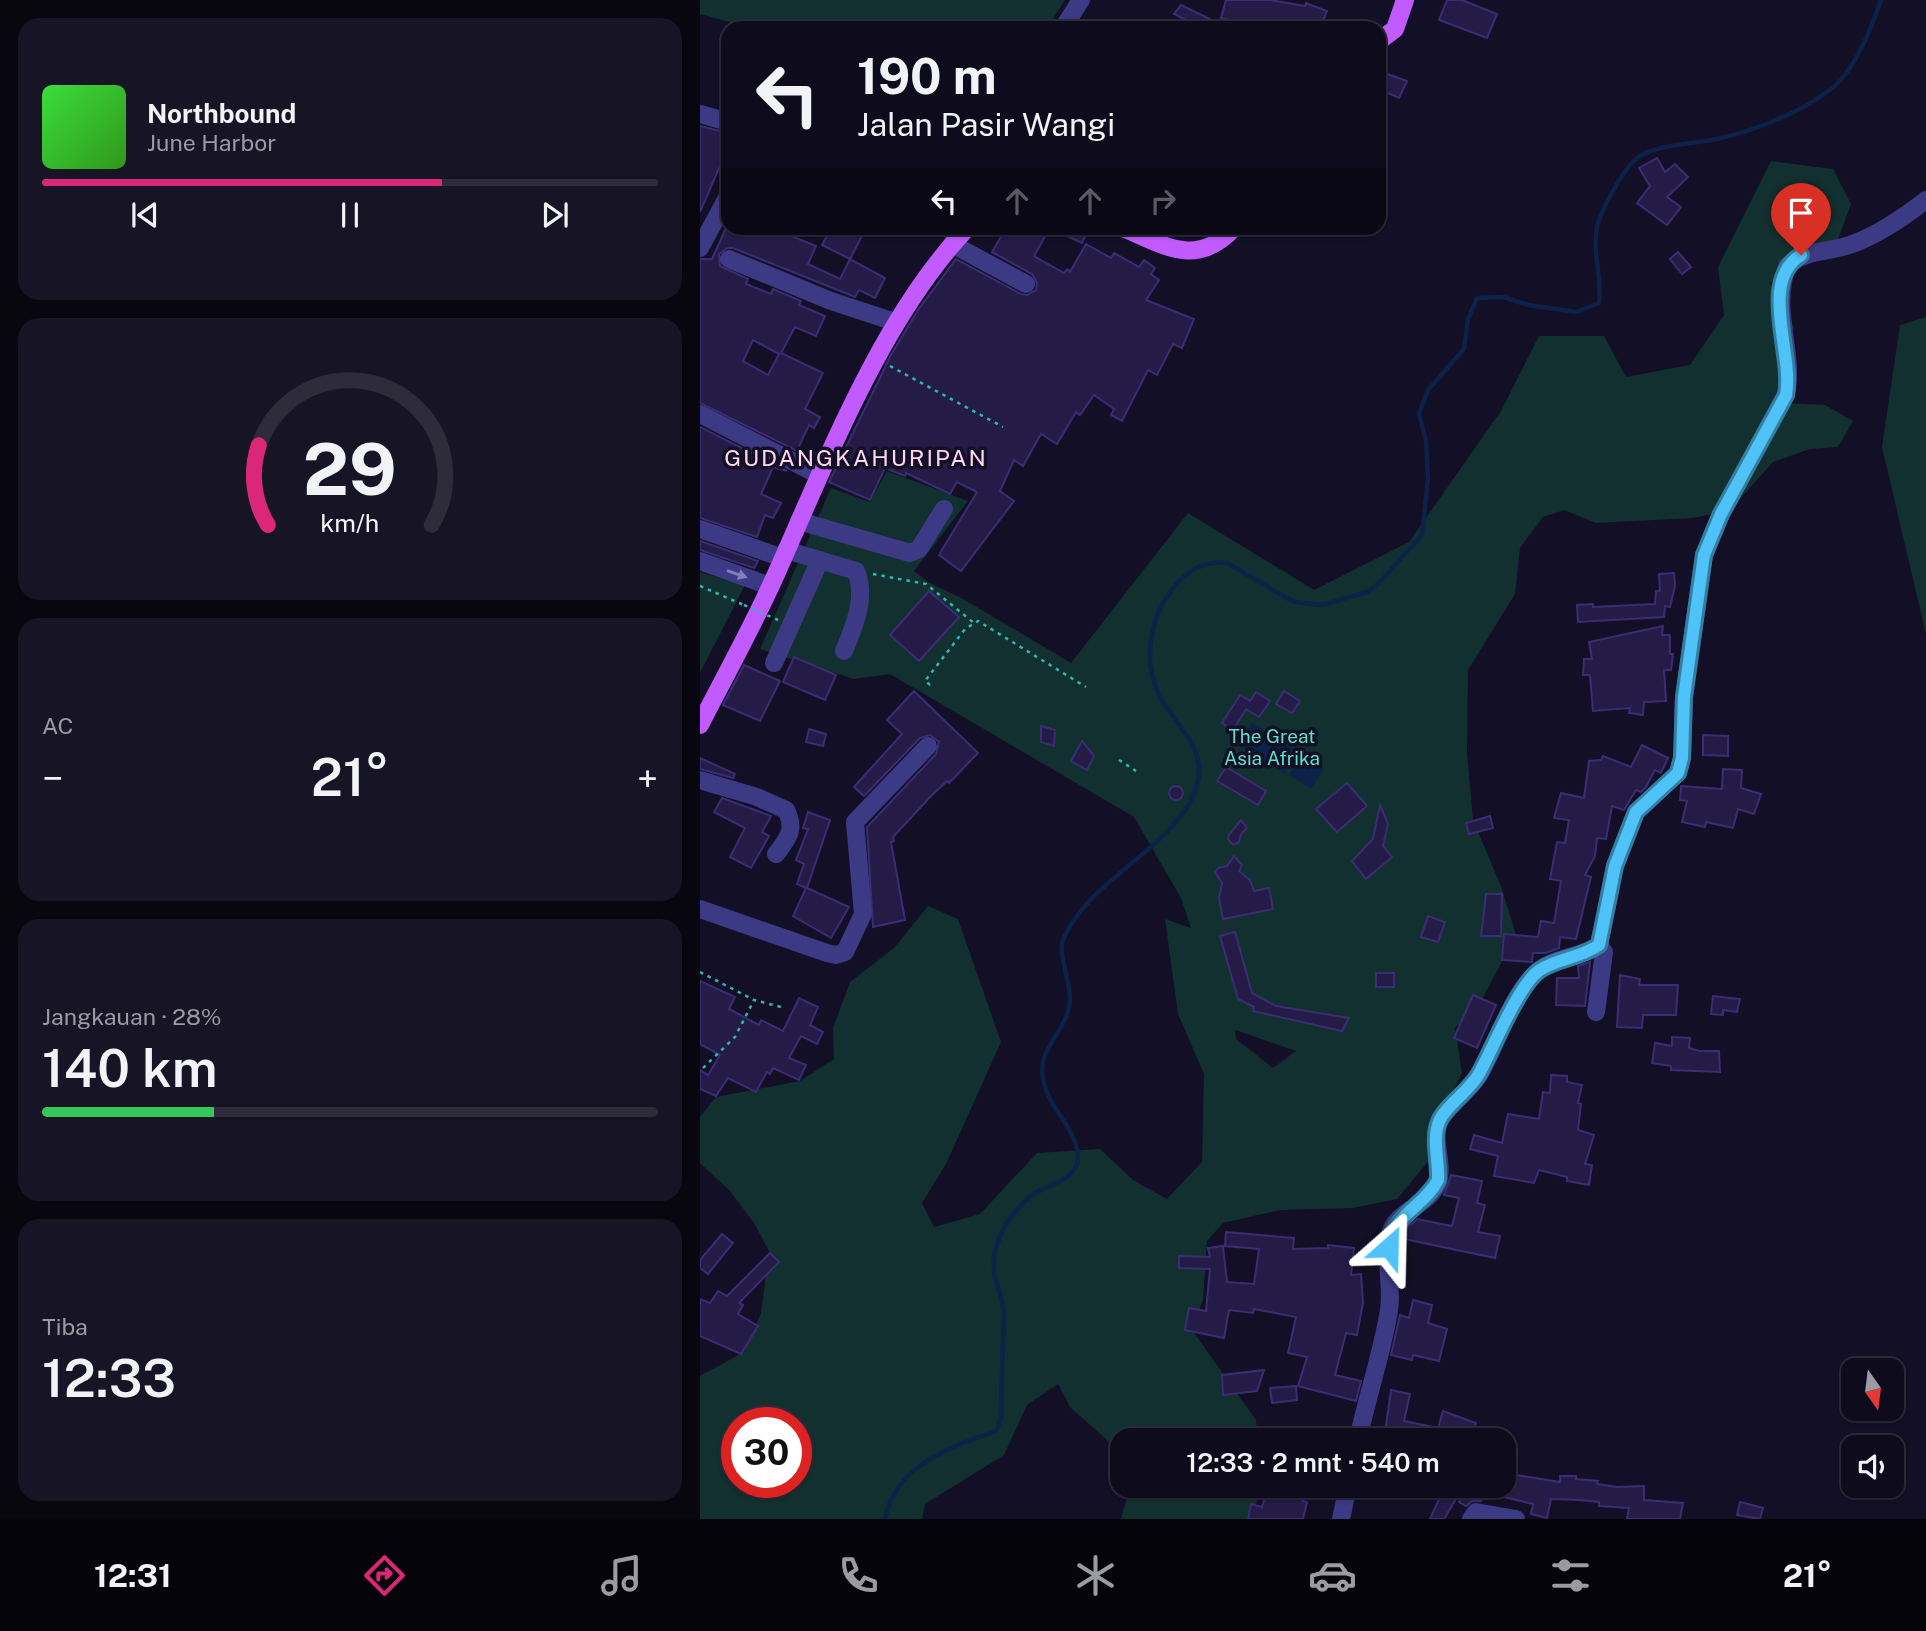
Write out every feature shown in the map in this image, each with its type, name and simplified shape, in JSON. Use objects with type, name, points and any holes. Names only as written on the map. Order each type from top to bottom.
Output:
[{"type":"main road","points":[[1386,36],[1395,29],[1405,0]]},
{"type":"main road","points":[[700,725],[770,586],[819,475],[895,322],[960,235]]},
{"type":"main road","points":[[1140,235],[1178,251],[1198,251],[1221,242],[1228,235]]},
{"type":"street","points":[[1068,21],[1081,0]]},
{"type":"street","points":[[700,114],[721,120]]},
{"type":"street","points":[[1361,1428],[1389,1312],[1392,1286],[1390,1232],[1396,1222],[1432,1192],[1438,1180],[1435,1136],[1440,1118],[1478,1076],[1514,1006],[1536,973],[1558,962],[1588,953],[1599,945],[1615,866],[1636,812],[1678,773],[1682,758],[1684,697],[1704,555],[1721,514],[1786,395],[1789,378],[1780,308],[1787,266],[1804,254],[1853,244],[1898,221],[1926,200]]},
{"type":"street","points":[[702,241],[721,208]]},
{"type":"street","points":[[952,244],[1026,284]]},
{"type":"street","points":[[729,259],[831,301],[895,322]]},
{"type":"street","points":[[700,414],[819,475]]},
{"type":"street","points":[[799,521],[910,553],[919,549],[944,509]]},
{"type":"street","points":[[700,529],[856,571],[859,583],[857,621],[844,651]]},
{"type":"street","points":[[774,663],[820,561]]},
{"type":"street","points":[[701,563],[770,586]]},
{"type":"street","points":[[700,909],[827,953],[845,952],[863,914],[855,822],[928,746]]},
{"type":"street","points":[[700,780],[757,797],[786,810],[792,823],[792,833],[776,855]]},
{"type":"street","points":[[1596,1012],[1604,952],[1599,945]]},
{"type":"street","points":[[1340,1519],[1345,1498]]},
{"type":"street","points":[[1471,1519],[1476,1512],[1516,1519]]},
{"type":"path","points":[[878,360],[1003,427]]},
{"type":"path","points":[[856,571],[926,584],[974,623]]},
{"type":"path","points":[[700,586],[778,620]]},
{"type":"path","points":[[930,685],[925,681],[965,629],[974,623],[985,622],[1086,687]]},
{"type":"path","points":[[1119,760],[1136,771]]},
{"type":"path","points":[[700,972],[754,1000],[785,1008]]},
{"type":"path","points":[[703,1068],[735,1037],[754,1000]]},
{"type":"green space","points":[[700,0],[1065,0],[1052,21],[726,21],[700,14]]},
{"type":"green space","name":"The Great Asia Afrika","points":[[1771,161],[1833,169],[1851,204],[1837,242],[1795,258],[1770,283],[1794,327],[1779,375],[1784,403],[1825,405],[1853,421],[1838,447],[1810,449],[1773,462],[1730,510],[1693,518],[1596,523],[1564,510],[1543,517],[1520,548],[1515,594],[1468,670],[1467,752],[1473,820],[1501,886],[1516,935],[1481,1001],[1455,1028],[1462,1073],[1448,1102],[1436,1152],[1397,1199],[1353,1208],[1280,1210],[1223,1223],[1207,1241],[1203,1300],[1192,1330],[1256,1420],[1257,1428],[1110,1428],[1110,1446],[1107,1440],[1070,1407],[1058,1384],[1027,1405],[1004,1455],[925,1504],[922,1519],[700,1519],[700,1376],[744,1352],[761,1313],[769,1251],[754,1223],[730,1191],[700,1163],[700,1117],[716,1097],[800,1081],[834,1059],[833,1028],[850,982],[894,948],[928,906],[958,919],[1001,1042],[946,1164],[922,1203],[934,1227],[980,1214],[1037,1153],[1100,1149],[1133,1180],[1167,1199],[1202,1162],[1204,1074],[1178,1014],[1165,919],[1191,928],[1181,898],[1134,817],[890,674],[854,679],[760,649],[831,488],[870,502],[887,471],[968,501],[914,571],[928,582],[965,600],[1071,663],[1188,513],[1314,590],[1409,542],[1501,411],[1539,336],[1604,336],[1626,377],[1690,365],[1724,315],[1718,267]],"holes":[[[1235,1030],[1296,1051],[1273,1068],[1236,1039]]]},
{"type":"green space","points":[[1926,317],[1926,634],[1882,447],[1900,325]]},
{"type":"green space","points":[[700,572],[745,585],[700,673]]},
{"type":"green space","points":[[1127,1498],[1257,1498],[1254,1519],[1121,1519]]},
{"type":"water","points":[[1252,723],[1299,752],[1285,774],[1238,745]]},
{"type":"water","points":[[1303,754],[1324,768],[1311,789],[1289,775]]},
{"type":"building","points":[[1226,0],[1270,0],[1305,6],[1306,3],[1327,11],[1323,21],[1232,21],[1221,18]]},
{"type":"building","points":[[1447,0],[1462,0],[1497,14],[1487,38],[1439,20]]},
{"type":"building","points":[[1181,5],[1214,21],[1188,21],[1174,14]]},
{"type":"building","points":[[1386,74],[1407,81],[1399,98],[1386,92]]},
{"type":"building","points":[[700,126],[721,131],[721,169],[719,168],[700,212]]},
{"type":"building","points":[[1657,158],[1665,172],[1675,164],[1688,177],[1667,197],[1681,207],[1667,225],[1637,203],[1650,186],[1639,168]]},
{"type":"building","points":[[723,235],[788,235],[816,246],[808,264],[840,279],[850,259],[885,278],[875,298],[859,290],[855,297],[733,248],[727,248],[719,254],[720,266],[748,279],[746,284],[771,294],[773,289],[801,301],[799,305],[825,316],[816,336],[795,327],[781,353],[823,373],[805,409],[820,417],[814,428],[809,425],[797,451],[700,403],[700,259],[712,259]],"holes":[[[753,340],[779,354],[768,375],[743,361]]]},
{"type":"building","points":[[827,235],[862,235],[850,259],[822,245]]},
{"type":"building","points":[[1002,235],[1046,235],[1034,256],[1064,273],[1067,269],[1070,272],[1086,244],[1111,258],[1114,253],[1139,267],[1144,260],[1155,268],[1151,274],[1159,280],[1146,300],[1194,319],[1182,348],[1173,344],[1157,375],[1148,370],[1122,421],[1111,415],[1114,409],[1094,395],[1080,415],[1076,412],[1057,444],[1041,434],[1023,466],[1014,460],[1000,491],[1014,501],[961,571],[939,555],[977,492],[957,482],[950,494],[906,473],[905,476],[885,468],[870,500],[829,482],[891,355],[918,310],[956,259],[1021,294],[1027,295],[1036,290],[1037,283],[1032,274],[992,252]]},
{"type":"building","points":[[1065,235],[1086,235],[1082,243]]},
{"type":"building","points":[[1678,252],[1691,267],[1682,274],[1670,259]]},
{"type":"building","points":[[700,427],[787,471],[773,467],[761,494],[781,503],[773,518],[765,515],[757,537],[700,518]]},
{"type":"building","points":[[700,541],[758,561],[754,568],[700,550]]},
{"type":"building","points":[[1674,573],[1675,586],[1670,607],[1665,606],[1664,617],[1578,622],[1577,605],[1593,604],[1593,607],[1655,604],[1656,591],[1660,591],[1659,574]]},
{"type":"building","points":[[929,591],[959,617],[919,661],[890,635]]},
{"type":"building","points":[[1663,626],[1662,635],[1670,635],[1670,654],[1673,654],[1671,670],[1664,670],[1666,701],[1644,702],[1643,715],[1629,713],[1630,708],[1593,711],[1590,675],[1583,675],[1584,659],[1592,659],[1589,642]]},
{"type":"building","points":[[794,657],[836,675],[825,700],[783,682]]},
{"type":"building","points":[[744,665],[780,681],[760,721],[723,705]]},
{"type":"building","points":[[914,691],[978,753],[949,783],[947,781],[931,796],[893,837],[894,841],[891,842],[905,920],[873,927],[867,827],[936,754],[939,742],[930,735],[920,738],[864,796],[854,787],[902,734],[887,720]]},
{"type":"building","points":[[1284,691],[1300,701],[1292,713],[1276,704]]},
{"type":"building","points":[[1256,692],[1270,701],[1259,717],[1246,709],[1233,730],[1222,723],[1240,695],[1250,701]]},
{"type":"building","points":[[1041,726],[1055,730],[1054,746],[1041,742]]},
{"type":"building","points":[[809,729],[826,734],[823,746],[806,742]]},
{"type":"building","points":[[1703,735],[1728,736],[1728,756],[1703,755]]},
{"type":"building","points":[[1082,741],[1094,756],[1087,770],[1071,761]]},
{"type":"building","points":[[1642,745],[1668,758],[1661,773],[1655,770],[1646,787],[1641,792],[1636,790],[1624,810],[1612,806],[1606,839],[1597,838],[1595,856],[1585,875],[1591,877],[1576,939],[1560,937],[1559,948],[1546,953],[1533,953],[1532,962],[1502,960],[1504,934],[1538,937],[1541,921],[1554,923],[1561,881],[1550,879],[1557,842],[1565,843],[1569,820],[1554,818],[1561,793],[1584,798],[1589,761],[1601,760],[1603,756],[1631,767]]},
{"type":"building","points":[[700,758],[735,774],[733,778],[700,769]]},
{"type":"building","points":[[1226,767],[1266,791],[1258,805],[1217,781]]},
{"type":"building","points":[[1723,769],[1742,770],[1741,788],[1761,794],[1754,814],[1738,809],[1733,828],[1706,822],[1705,827],[1682,822],[1687,801],[1680,800],[1681,786],[1722,789]]},
{"type":"building","points":[[1347,783],[1367,806],[1337,832],[1316,809]]},
{"type":"building","points":[[1173,786],[1179,786],[1183,793],[1179,800],[1173,800],[1169,796],[1169,790]]},
{"type":"building","points":[[722,798],[771,816],[762,832],[769,836],[751,868],[730,857],[745,828],[714,812]]},
{"type":"building","points":[[1380,805],[1388,824],[1383,846],[1392,857],[1366,879],[1352,861],[1373,839]]},
{"type":"building","points":[[808,812],[830,820],[807,888],[849,907],[831,938],[793,916],[806,888],[797,884],[804,864],[796,860],[808,829],[803,828]]},
{"type":"building","points":[[1490,816],[1493,828],[1469,834],[1466,823]]},
{"type":"building","points":[[1241,820],[1247,828],[1241,834],[1239,842],[1233,845],[1228,839],[1229,835]]},
{"type":"building","points":[[1234,856],[1242,865],[1239,871],[1250,880],[1254,891],[1269,888],[1273,909],[1223,919],[1219,898],[1222,883],[1215,872],[1218,868],[1227,866]]},
{"type":"building","points":[[1486,894],[1502,894],[1501,936],[1481,936]]},
{"type":"building","points":[[1428,916],[1445,922],[1438,942],[1421,937]]},
{"type":"building","points":[[1235,932],[1252,993],[1276,1006],[1349,1018],[1342,1031],[1253,1011],[1254,1007],[1238,999],[1220,936]]},
{"type":"building","points":[[1590,962],[1585,1006],[1556,1005],[1557,978],[1579,978],[1578,966]]},
{"type":"building","points":[[1376,973],[1394,973],[1394,987],[1376,987]]},
{"type":"building","points":[[1620,975],[1640,979],[1639,985],[1678,985],[1676,1015],[1643,1015],[1642,1028],[1617,1027]]},
{"type":"building","points":[[700,981],[735,997],[729,1009],[759,1025],[761,1020],[783,1031],[799,998],[818,1007],[810,1025],[823,1032],[817,1044],[801,1036],[789,1058],[806,1065],[799,1080],[773,1068],[770,1074],[767,1072],[756,1092],[728,1078],[716,1096],[700,1089],[700,1070],[708,1075],[720,1055],[700,1044]]},
{"type":"building","points":[[1473,995],[1496,1005],[1477,1048],[1454,1038]]},
{"type":"building","points":[[1713,996],[1740,999],[1737,1012],[1723,1010],[1723,1015],[1711,1014]]},
{"type":"building","points":[[1672,1037],[1690,1038],[1689,1048],[1699,1051],[1719,1051],[1720,1072],[1671,1070],[1671,1066],[1652,1063],[1655,1043],[1672,1046]]},
{"type":"building","points":[[1551,1075],[1567,1076],[1567,1082],[1582,1085],[1578,1103],[1581,1104],[1578,1130],[1594,1135],[1585,1164],[1592,1165],[1589,1185],[1567,1181],[1567,1177],[1539,1170],[1534,1183],[1494,1176],[1498,1156],[1470,1149],[1474,1135],[1502,1143],[1508,1114],[1539,1119],[1543,1092],[1550,1093]]},
{"type":"building","points":[[1451,1175],[1482,1181],[1477,1203],[1485,1205],[1478,1232],[1500,1236],[1495,1258],[1404,1239],[1407,1228],[1417,1219],[1452,1226],[1459,1198],[1444,1195]]},
{"type":"building","points":[[1226,1232],[1294,1238],[1293,1249],[1328,1248],[1328,1245],[1354,1248],[1351,1275],[1361,1274],[1363,1303],[1357,1335],[1346,1333],[1335,1375],[1361,1381],[1356,1401],[1298,1386],[1307,1357],[1288,1353],[1296,1317],[1254,1309],[1253,1313],[1229,1310],[1224,1338],[1185,1330],[1189,1308],[1206,1311],[1210,1269],[1179,1268],[1179,1256],[1210,1257],[1208,1248],[1223,1246],[1227,1282],[1254,1284],[1259,1249],[1225,1246]]},
{"type":"building","points":[[722,1234],[733,1243],[708,1274],[700,1268],[700,1260]]},
{"type":"building","points":[[770,1253],[779,1262],[739,1303],[743,1305],[738,1314],[758,1326],[741,1354],[700,1336],[700,1299],[710,1303],[718,1291],[727,1296]]},
{"type":"building","points":[[1413,1300],[1432,1305],[1428,1323],[1447,1329],[1439,1361],[1413,1355],[1412,1360],[1391,1355],[1400,1315],[1409,1318]]},
{"type":"building","points":[[1264,1370],[1257,1391],[1223,1395],[1222,1375]]},
{"type":"building","points":[[1296,1386],[1297,1400],[1272,1403],[1270,1388]]},
{"type":"building","points":[[1391,1390],[1410,1394],[1404,1421],[1438,1428],[1386,1428]]},
{"type":"building","points":[[1443,1411],[1476,1423],[1474,1428],[1438,1428]]},
{"type":"building","points":[[1516,1475],[1560,1482],[1560,1476],[1576,1476],[1576,1479],[1598,1481],[1597,1484],[1617,1487],[1644,1486],[1644,1500],[1683,1503],[1680,1519],[1627,1519],[1629,1508],[1599,1506],[1599,1502],[1551,1499],[1547,1518],[1531,1514],[1533,1504],[1508,1498],[1516,1498]]},
{"type":"building","points":[[1265,1498],[1303,1498],[1302,1501],[1307,1502],[1303,1519],[1248,1519],[1251,1504],[1262,1507]]},
{"type":"building","points":[[1456,1498],[1444,1519],[1430,1519],[1439,1499]]},
{"type":"building","points":[[1461,1498],[1483,1498],[1466,1506],[1459,1502]]},
{"type":"building","points":[[1740,1502],[1763,1508],[1760,1519],[1737,1515]]},
{"type":"waterway","points":[[885,1519],[891,1500],[900,1485],[913,1472],[944,1452],[996,1431],[1001,1419],[1004,1318],[994,1272],[995,1251],[1005,1226],[1023,1203],[1032,1195],[1068,1176],[1077,1164],[1078,1156],[1073,1138],[1046,1090],[1043,1077],[1045,1055],[1069,1008],[1069,991],[1062,954],[1063,940],[1075,918],[1093,898],[1174,824],[1189,804],[1198,782],[1197,756],[1186,734],[1164,704],[1153,679],[1151,638],[1165,600],[1178,582],[1190,572],[1211,563],[1227,563],[1294,602],[1322,605],[1367,592],[1378,584],[1422,535],[1428,479],[1426,441],[1419,414],[1428,390],[1464,349],[1468,319],[1477,298],[1503,297],[1528,305],[1576,312],[1599,303],[1597,226],[1612,193],[1633,162],[1654,150],[1746,131],[1785,116],[1821,96],[1836,84],[1853,64],[1881,0]]},
{"type":"district","name":"GUDANGKAHURIPAN","points":[[856,458]]},
{"type":"route","points":[[1389,1247],[1390,1232],[1396,1222],[1420,1204],[1432,1192],[1438,1180],[1439,1157],[1435,1136],[1440,1118],[1455,1105],[1478,1076],[1509,1015],[1538,970],[1588,953],[1599,945],[1604,909],[1615,866],[1636,812],[1678,773],[1682,758],[1684,697],[1704,555],[1721,514],[1786,395],[1789,378],[1780,308],[1781,290],[1787,266],[1801,255]]}]
